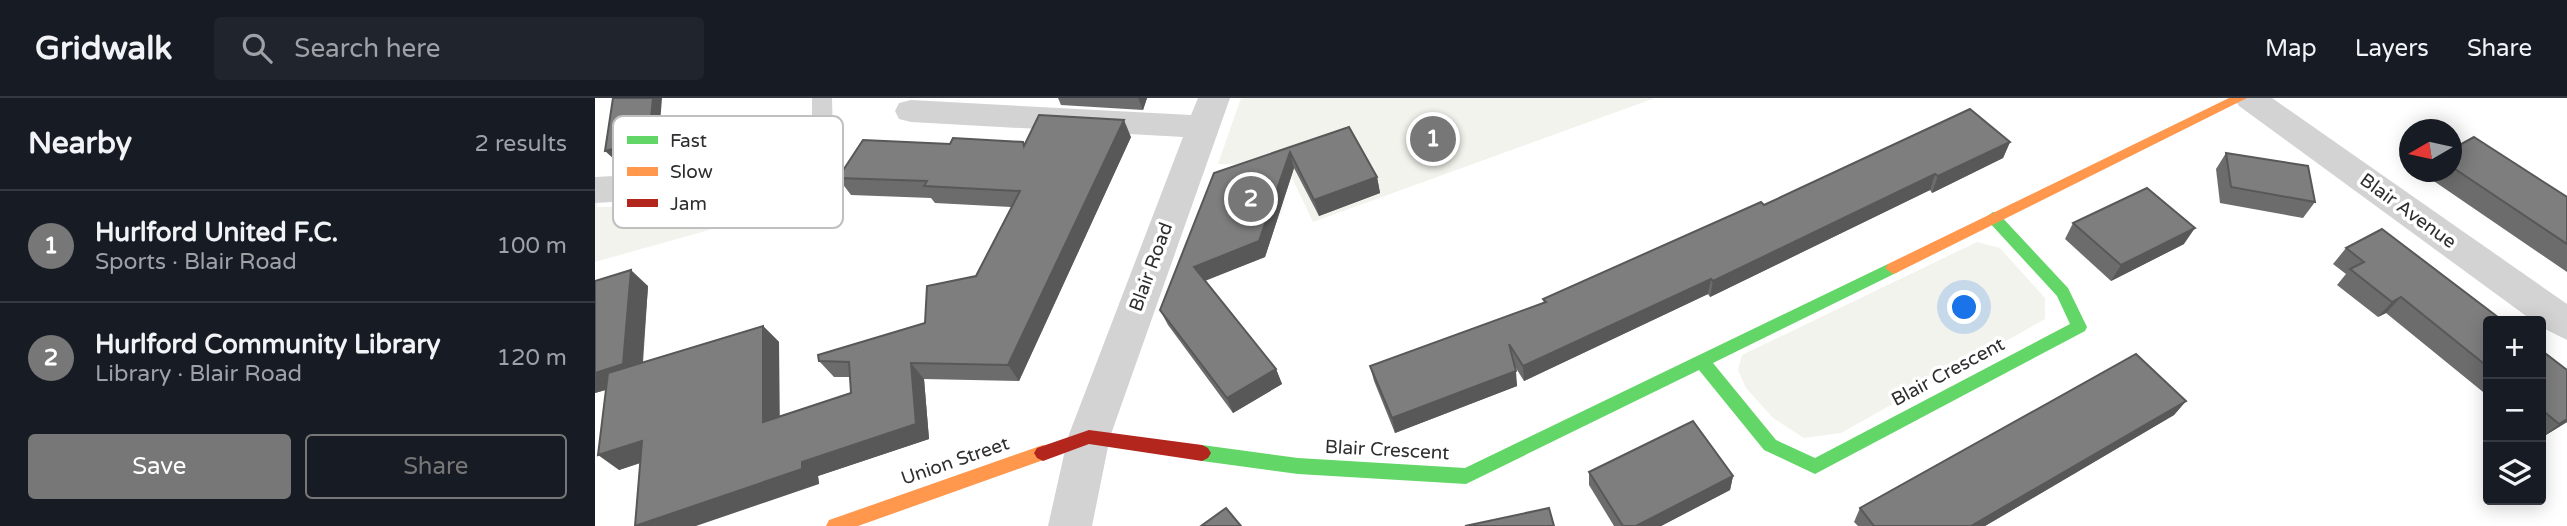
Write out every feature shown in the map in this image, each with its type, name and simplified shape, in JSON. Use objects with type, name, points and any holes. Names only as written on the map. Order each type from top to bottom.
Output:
[{"type":"street","name":"Blair Crescent","points":[[1089,437],[1298,466],[1467,476],[2240,98]]},
{"type":"street","name":"Blair Avenue","points":[[2250,98],[2567,325]]},
{"type":"street","points":[[911,111],[1208,113]]},
{"type":"street","name":"Blair Road","points":[[1070,526],[1089,437],[1208,113]]},
{"type":"street","points":[[595,190],[613,189]]},
{"type":"street","name":"Blair Crescent","points":[[1701,360],[1770,445],[1815,466],[2079,327],[2063,292],[1993,217]]},
{"type":"street","name":"Union Street","points":[[835,526],[1089,437]]},
{"type":"lane","points":[[822,98],[822,116]]},
{"type":"shaded area","points":[[1241,98],[1655,98],[1313,222],[1286,165],[1218,164]]},
{"type":"shaded area","points":[[598,196],[597,207],[613,207],[613,228],[716,228],[595,262],[595,197]]},
{"type":"shaded area","points":[[1977,242],[2000,248],[2045,298],[2045,319],[1841,433],[1804,438],[1773,418],[1746,388],[1738,370],[1742,355]]},
{"type":"building","points":[[613,98],[653,98],[651,116],[613,116],[613,149],[605,151]]},
{"type":"building","points":[[1970,109],[2010,142],[1938,176],[1935,174],[1713,281],[1711,279],[1523,366],[1509,344],[1516,371],[1392,418],[1370,366],[1546,302],[1543,299],[1761,202],[1764,205]]},
{"type":"building","points":[[1039,115],[1124,120],[1008,365],[911,363],[916,424],[802,462],[802,469],[635,526],[642,441],[598,455],[608,373],[763,326],[763,422],[851,393],[849,362],[819,361],[818,355],[925,323],[927,286],[976,276],[1020,191],[924,186],[927,181],[843,178],[843,170],[863,140],[950,144],[953,138],[1023,142],[1024,146]]},
{"type":"building","points":[[1349,127],[1377,177],[1314,200],[1290,152],[1259,241],[1194,267],[1276,369],[1227,398],[1160,310],[1214,173]]},
{"type":"building","points":[[2474,137],[2567,197],[2567,244],[2462,174],[2462,144]]},
{"type":"building","points":[[2226,153],[2308,166],[2315,202],[2231,187]]},
{"type":"building","points":[[2147,188],[2195,228],[2121,265],[2073,223]]},
{"type":"building","points":[[2382,229],[2496,316],[2483,316],[2483,363],[2401,297],[2392,302],[2350,269],[2364,262],[2346,248]]},
{"type":"building","points":[[631,270],[623,364],[595,373],[595,281]]},
{"type":"building","points":[[2136,354],[2186,401],[1971,526],[1874,526],[1860,508]]},
{"type":"building","points":[[2546,354],[2567,370],[2567,419],[2559,424],[2546,413]]},
{"type":"building","points":[[1693,421],[1733,476],[1636,526],[1623,526],[1589,472]]},
{"type":"building","points":[[1226,508],[1241,526],[1201,526]]},
{"type":"building","points":[[1549,508],[1554,526],[1465,526]]},
{"type":"traffic: fast","points":[[1701,360],[1770,445],[1815,466],[2079,327],[2063,292],[1993,217]]},
{"type":"traffic: fast","points":[[1202,453],[1298,466],[1466,476],[1893,268]]},
{"type":"traffic: slow","points":[[1893,268],[2240,98]]},
{"type":"traffic: slow","points":[[835,526],[1043,453]]},
{"type":"traffic: jam","points":[[1043,453],[1089,437],[1202,453]]},
{"type":"place","name":"Hurlford United F.C.","points":[[1433,139]]},
{"type":"place","name":"Hurlford Community Library","points":[[1251,199]]}]
